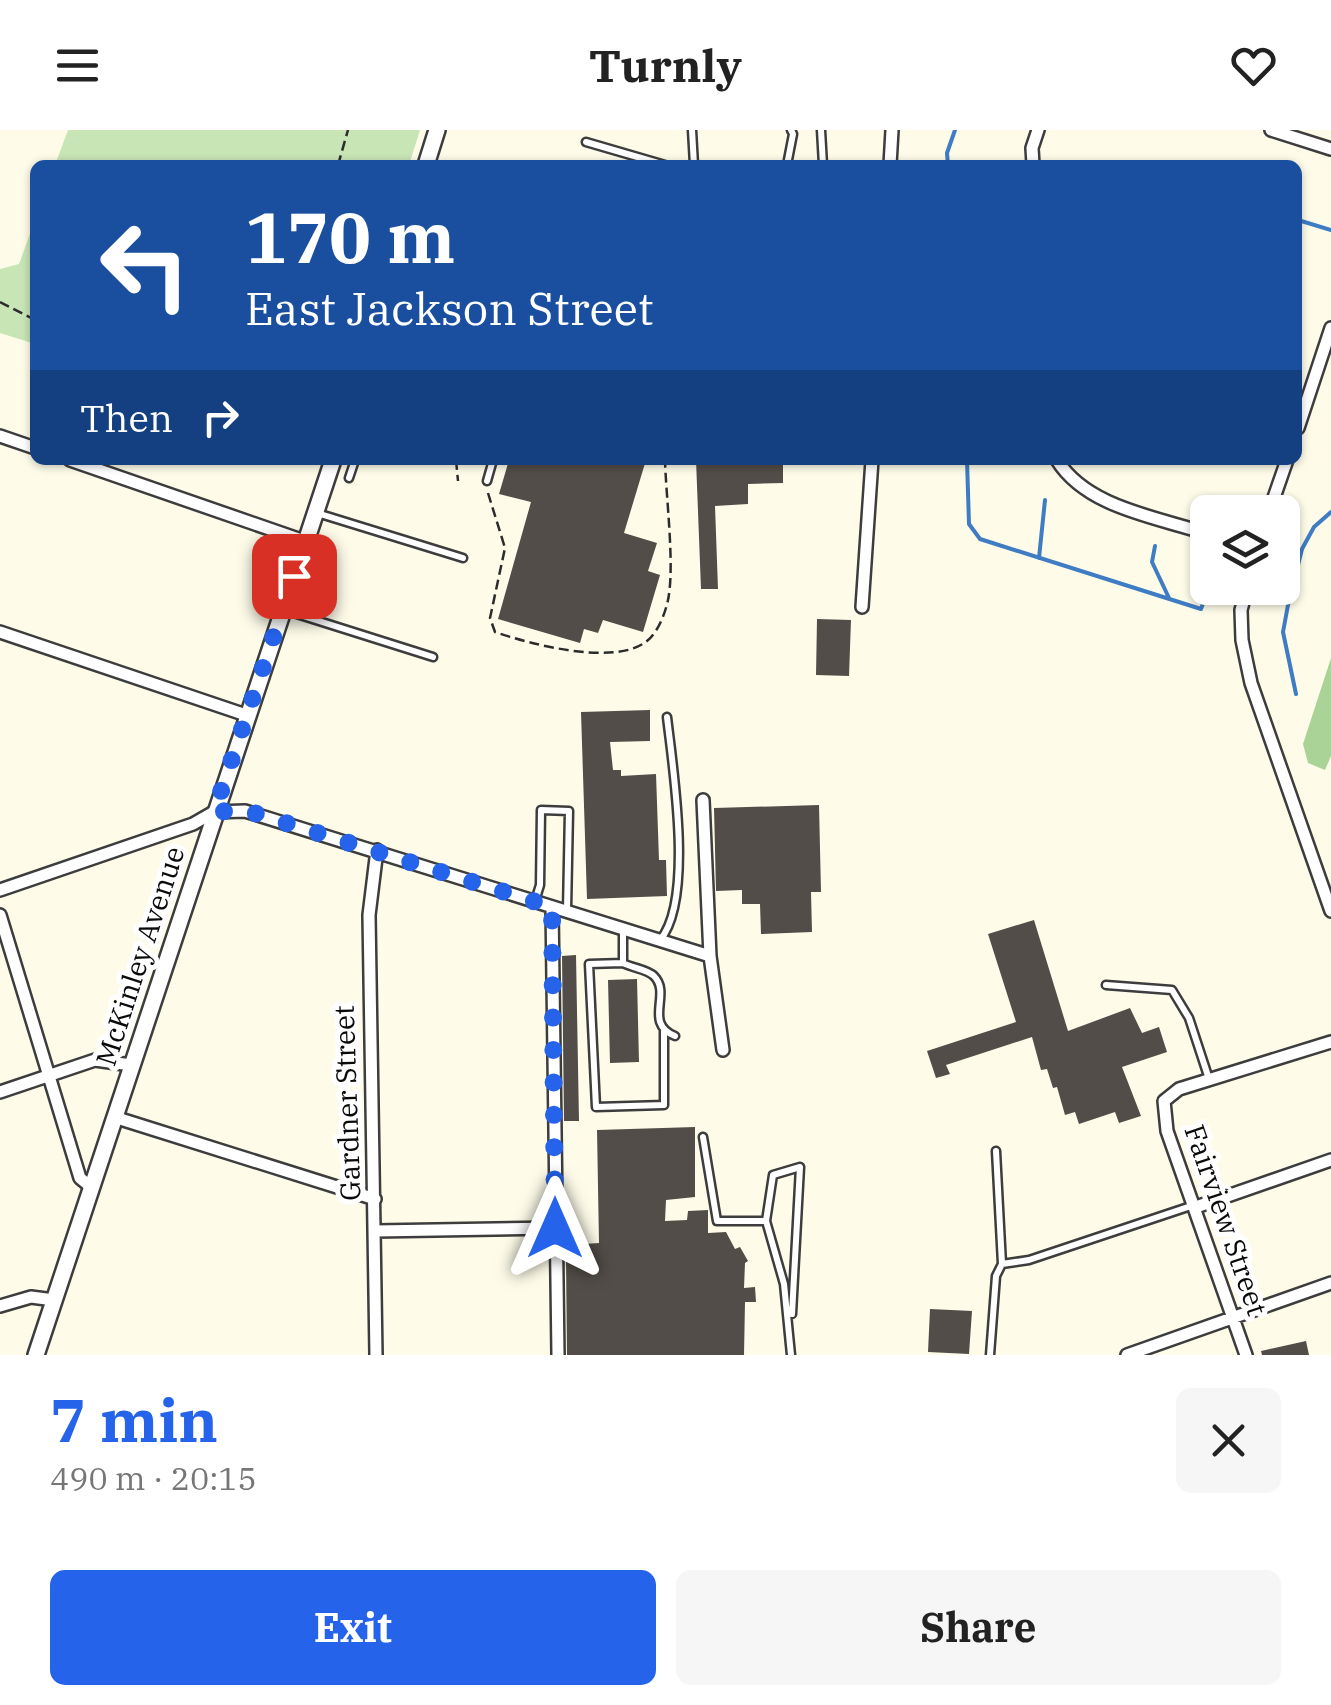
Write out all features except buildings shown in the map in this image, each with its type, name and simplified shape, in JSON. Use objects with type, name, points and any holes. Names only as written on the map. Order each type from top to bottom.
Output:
[{"type":"street","points":[[428,160],[437,130]]},
{"type":"street","points":[[890,160],[892,130]]},
{"type":"street","points":[[1033,160],[1038,130]]},
{"type":"street","points":[[1271,130],[1331,149]]},
{"type":"street","points":[[1302,416],[1331,328]]},
{"type":"street","points":[[0,436],[30,446]]},
{"type":"street","points":[[84,465],[307,542]]},
{"type":"street","name":"McKinley Avenue","points":[[36,1355],[331,465]]},
{"type":"street","points":[[862,607],[872,465]]},
{"type":"street","points":[[1060,465],[1096,497],[1190,528]]},
{"type":"street","points":[[1275,495],[1285,465]]},
{"type":"street","points":[[1242,605],[1242,640],[1251,683],[1292,806],[1328,888],[1331,911]]},
{"type":"street","points":[[0,632],[246,715]]},
{"type":"street","points":[[703,800],[710,956],[723,1050]]},
{"type":"street","points":[[0,890],[193,824],[214,812],[245,810],[710,956]]},
{"type":"street","name":"Gardner Street","points":[[376,850],[368,914],[376,1355]]},
{"type":"street","points":[[552,907],[558,1355]]},
{"type":"street","points":[[0,915],[80,1178],[91,1187]]},
{"type":"street","points":[[1209,1080],[1331,1042]]},
{"type":"street","points":[[0,1092],[95,1060],[131,1065]]},
{"type":"street","name":"Fairview Street","points":[[1209,1080],[1173,1092],[1164,1102],[1167,1130],[1246,1355]]},
{"type":"street","points":[[114,1117],[375,1199]]},
{"type":"street","points":[[1196,1206],[1331,1160]]},
{"type":"street","points":[[376,1231],[555,1228]]},
{"type":"street","points":[[1127,1355],[1331,1283]]},
{"type":"street","points":[[0,1306],[31,1297],[54,1300]]},
{"type":"lane","points":[[692,130],[694,160]]},
{"type":"lane","points":[[787,160],[791,130]]},
{"type":"lane","points":[[822,130],[823,160]]},
{"type":"lane","points":[[586,142],[649,160]]},
{"type":"lane","points":[[348,478],[352,465]]},
{"type":"lane","points":[[487,481],[492,465]]},
{"type":"lane","points":[[316,513],[463,558]]},
{"type":"lane","points":[[282,609],[433,657]]},
{"type":"lane","points":[[659,940],[667,931],[676,906],[678,875],[676,790],[668,717]]},
{"type":"lane","points":[[536,901],[540,885],[540,810],[568,811],[570,898],[566,911]]},
{"type":"lane","points":[[623,964],[624,929]]},
{"type":"lane","points":[[589,964],[623,964],[652,974],[659,982],[664,1105],[596,1108],[589,964]]},
{"type":"lane","points":[[1106,985],[1172,990],[1190,1018],[1209,1080]]},
{"type":"lane","points":[[664,1032],[676,1036]]},
{"type":"lane","points":[[702,1138],[717,1221],[766,1222]]},
{"type":"lane","points":[[990,1355],[996,1276],[1002,1264],[996,1151]]},
{"type":"lane","points":[[791,1330],[784,1284],[766,1222],[773,1175],[800,1167],[792,1355]]},
{"type":"lane","points":[[1002,1264],[1029,1260],[1196,1206]]},
{"type":"path","points":[[339,160],[348,130]]},
{"type":"path","points":[[0,302],[30,317]]},
{"type":"path","points":[[456,465],[458,481]]},
{"type":"path","points":[[487,481],[505,548],[490,618],[495,632],[534,645],[597,652],[623,650],[645,643],[656,630],[669,595],[665,465]]},
{"type":"green space","points":[[68,130],[420,130],[411,160],[57,160]]},
{"type":"green space","points":[[30,234],[30,342],[0,333],[0,269],[19,264]]},
{"type":"green space","points":[[1331,658],[1331,756],[1325,770],[1308,763],[1303,744]]},
{"type":"waterway","points":[[948,160],[955,130]]},
{"type":"waterway","points":[[1302,221],[1331,230]]},
{"type":"waterway","points":[[967,465],[969,524],[980,539],[1201,609],[1203,605]]},
{"type":"waterway","points":[[1039,558],[1045,500]]},
{"type":"waterway","points":[[1296,694],[1283,632],[1288,605],[1302,549],[1314,527],[1331,512]]},
{"type":"waterway","points":[[1155,546],[1152,562],[1169,598]]},
{"type":"route","points":[[294,576],[214,812],[245,810],[552,907],[555,1228]]}]
